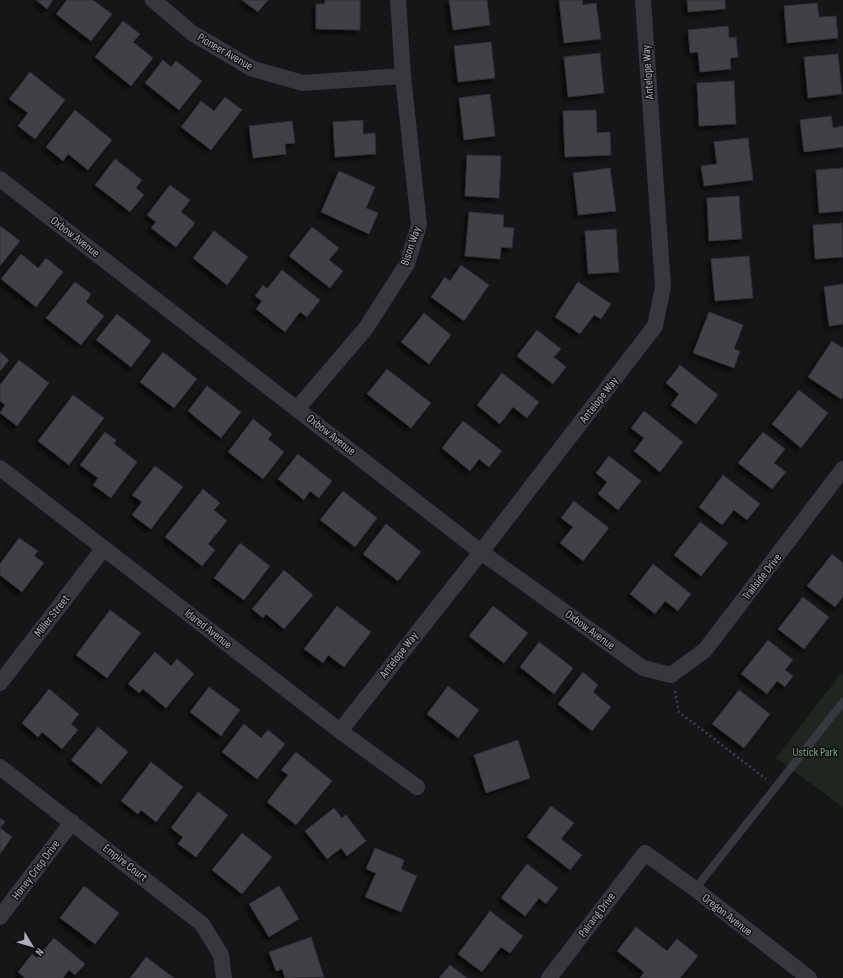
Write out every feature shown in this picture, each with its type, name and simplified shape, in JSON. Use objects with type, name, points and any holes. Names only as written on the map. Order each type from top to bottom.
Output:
[{"type":"street","name":"Pioneer Avenue","points":[[153,0],[192,33],[253,69],[303,83],[403,76]]},
{"type":"street","name":"Bison Way","points":[[297,409],[366,328],[406,264],[420,224],[403,76],[398,0]]},
{"type":"street","name":"Antelope Way","points":[[340,731],[481,552],[655,326],[663,287],[643,0]]},
{"type":"street","name":"Oxbow Avenue","points":[[0,179],[481,552],[643,668],[671,675]]},
{"type":"street","name":"Idared Avenue","points":[[0,468],[340,731],[417,787]]},
{"type":"street","name":"Trailside Drive","points":[[671,675],[705,650],[843,469]]},
{"type":"street","name":"Miller Street","points":[[0,683],[104,548]]},
{"type":"street","name":"Empire Court","points":[[0,767],[202,924],[221,955],[224,978]]},
{"type":"street","name":"Honey Crisp Drive","points":[[0,917],[72,822]]},
{"type":"street","name":"Oregon Avenue","points":[[645,853],[695,889],[809,978]]},
{"type":"street","name":"Palrang Drive","points":[[549,978],[645,853]]},
{"type":"lane","points":[[695,889],[843,702]]},
{"type":"path","points":[[671,675],[679,712],[776,788]]},
{"type":"green space","name":"Ustick Park","points":[[843,671],[843,807],[776,758]]},
{"type":"building","points":[[36,0],[53,0],[47,9]]},
{"type":"building","points":[[67,0],[93,0],[112,14],[91,41],[56,14]]},
{"type":"building","points":[[242,0],[268,0],[258,12]]},
{"type":"building","points":[[325,0],[360,0],[360,30],[316,29],[316,4],[325,4]]},
{"type":"building","points":[[449,0],[487,0],[490,25],[453,30]]},
{"type":"building","points":[[559,0],[582,0],[583,5],[596,3],[601,39],[564,43]]},
{"type":"building","points":[[687,0],[725,0],[725,9],[688,12]]},
{"type":"building","points":[[817,3],[819,17],[836,16],[838,38],[787,43],[784,6]]},
{"type":"building","points":[[123,21],[140,34],[133,42],[153,58],[131,86],[95,57]]},
{"type":"building","points":[[728,26],[729,38],[736,37],[738,57],[730,58],[731,69],[700,72],[698,52],[690,53],[688,30]]},
{"type":"building","points":[[491,42],[495,78],[458,82],[454,46]]},
{"type":"building","points":[[600,53],[604,93],[568,97],[564,57]]},
{"type":"building","points":[[838,54],[842,94],[808,98],[804,57]]},
{"type":"building","points":[[163,60],[171,67],[176,61],[202,81],[179,110],[145,83]]},
{"type":"building","points":[[30,72],[65,100],[35,139],[18,126],[28,113],[9,99]]},
{"type":"building","points":[[734,81],[736,124],[699,126],[697,83]]},
{"type":"building","points":[[490,94],[495,136],[464,140],[459,98]]},
{"type":"building","points":[[225,97],[242,110],[211,150],[181,127],[201,101],[214,111]]},
{"type":"building","points":[[75,110],[112,140],[88,170],[68,154],[63,161],[46,147]]},
{"type":"building","points":[[596,110],[597,133],[610,132],[611,155],[565,157],[563,111]]},
{"type":"building","points":[[831,116],[833,128],[843,126],[843,147],[804,152],[800,120]]},
{"type":"building","points":[[363,120],[363,134],[375,133],[376,154],[335,157],[333,122]]},
{"type":"building","points":[[292,121],[295,143],[285,144],[286,154],[253,158],[249,126]]},
{"type":"building","points":[[748,138],[753,180],[704,186],[701,166],[717,164],[714,142]]},
{"type":"building","points":[[467,155],[501,156],[499,198],[465,196]]},
{"type":"building","points":[[115,159],[142,180],[136,188],[144,195],[130,212],[95,185]]},
{"type":"building","points":[[610,168],[616,211],[578,215],[573,173]]},
{"type":"building","points":[[843,168],[843,211],[819,213],[816,170]]},
{"type":"building","points":[[339,171],[375,187],[366,208],[378,213],[369,234],[321,212]]},
{"type":"building","points":[[170,185],[190,200],[181,212],[195,223],[176,247],[151,228],[156,222],[147,215]]},
{"type":"building","points":[[739,196],[742,239],[709,241],[707,198]]},
{"type":"building","points":[[469,212],[504,215],[503,227],[514,228],[512,248],[501,247],[500,259],[465,256]]},
{"type":"building","points":[[842,223],[843,257],[815,259],[813,225]]},
{"type":"building","points":[[0,226],[20,241],[0,266]]},
{"type":"building","points":[[312,227],[339,248],[329,260],[343,271],[330,288],[289,256]]},
{"type":"building","points":[[616,229],[619,272],[588,274],[585,231]]},
{"type":"building","points":[[214,231],[248,257],[227,285],[193,258]]},
{"type":"building","points":[[21,254],[38,268],[46,258],[63,272],[36,307],[1,279]]},
{"type":"building","points":[[749,256],[753,298],[715,301],[711,259]]},
{"type":"building","points":[[461,265],[489,285],[464,321],[431,297],[445,277],[450,281]]},
{"type":"building","points":[[282,270],[320,300],[307,317],[300,312],[285,332],[256,309],[262,301],[255,296],[263,285],[267,289]]},
{"type":"building","points":[[75,282],[91,294],[86,302],[104,316],[81,345],[46,318]]},
{"type":"building","points":[[578,282],[611,304],[601,319],[594,315],[580,334],[555,317]]},
{"type":"building","points":[[843,284],[843,324],[829,326],[824,287]]},
{"type":"building","points":[[709,312],[743,325],[734,349],[740,351],[734,368],[693,353]]},
{"type":"building","points":[[424,313],[451,335],[429,364],[401,342]]},
{"type":"building","points":[[117,314],[151,341],[131,367],[96,340]]},
{"type":"building","points":[[537,330],[561,349],[554,357],[566,367],[553,384],[517,356]]},
{"type":"building","points":[[832,341],[843,348],[843,397],[841,399],[808,377]]},
{"type":"building","points":[[0,352],[9,360],[0,371]]},
{"type":"building","points":[[163,352],[197,379],[174,408],[140,382]]},
{"type":"building","points":[[19,360],[49,383],[17,426],[0,413],[5,405],[0,401],[0,385]]},
{"type":"building","points":[[680,365],[718,395],[696,424],[671,405],[679,394],[666,383]]},
{"type":"building","points":[[387,369],[431,403],[411,428],[367,394]]},
{"type":"building","points":[[502,373],[539,402],[527,418],[513,407],[500,424],[477,405]]},
{"type":"building","points":[[207,386],[241,412],[221,438],[188,411]]},
{"type":"building","points":[[799,390],[828,413],[801,448],[772,424]]},
{"type":"building","points":[[73,395],[104,418],[69,465],[38,441]]},
{"type":"building","points":[[644,411],[683,442],[660,472],[634,451],[644,438],[631,428]]},
{"type":"building","points":[[253,419],[272,434],[268,439],[284,452],[263,479],[228,452]]},
{"type":"building","points":[[463,421],[502,451],[489,467],[479,459],[470,471],[442,448]]},
{"type":"building","points":[[105,432],[116,440],[114,444],[137,462],[111,498],[93,485],[98,478],[80,465]]},
{"type":"building","points":[[763,432],[785,449],[774,463],[786,472],[772,489],[738,463]]},
{"type":"building","points":[[298,454],[332,481],[319,498],[310,491],[304,500],[278,479]]},
{"type":"building","points":[[609,456],[641,481],[618,510],[598,494],[607,482],[596,473]]},
{"type":"building","points":[[155,466],[183,487],[151,529],[132,515],[142,502],[132,495]]},
{"type":"building","points":[[723,475],[760,504],[747,520],[734,510],[722,525],[699,507]]},
{"type":"building","points":[[203,489],[220,503],[214,510],[227,521],[208,544],[215,550],[202,566],[165,537]]},
{"type":"building","points":[[343,491],[377,518],[355,547],[320,520]]},
{"type":"building","points":[[574,501],[609,528],[583,561],[560,543],[573,527],[561,518]]},
{"type":"building","points":[[700,522],[728,543],[701,576],[674,555]]},
{"type":"building","points":[[386,524],[421,552],[398,581],[363,554]]},
{"type":"building","points":[[19,538],[38,551],[34,556],[44,563],[22,592],[0,575],[0,564]]},
{"type":"building","points":[[240,543],[270,566],[244,600],[214,578]]},
{"type":"building","points":[[832,554],[843,563],[843,597],[835,607],[807,586]]},
{"type":"building","points":[[653,564],[691,594],[678,611],[665,601],[655,614],[630,594]]},
{"type":"building","points":[[284,570],[313,595],[284,629],[266,614],[263,618],[252,609]]},
{"type":"building","points":[[803,597],[829,617],[804,649],[778,629]]},
{"type":"building","points":[[337,606],[371,632],[344,667],[328,655],[323,663],[304,649]]},
{"type":"building","points":[[493,606],[528,633],[504,663],[469,636]]},
{"type":"building","points":[[110,610],[141,633],[107,678],[76,655]]},
{"type":"building","points":[[768,640],[793,660],[785,670],[793,676],[785,687],[777,681],[767,694],[741,674]]},
{"type":"building","points":[[539,642],[573,668],[554,694],[520,667]]},
{"type":"building","points":[[155,652],[171,666],[177,659],[194,674],[166,708],[143,689],[139,693],[128,684]]},
{"type":"building","points":[[583,672],[598,685],[593,692],[611,707],[592,731],[558,704]]},
{"type":"building","points":[[448,686],[479,710],[458,738],[427,714]]},
{"type":"building","points":[[209,687],[240,710],[221,736],[190,712]]},
{"type":"building","points":[[49,689],[79,714],[71,724],[78,730],[62,749],[42,732],[38,737],[22,723]]},
{"type":"building","points":[[739,690],[770,714],[744,748],[712,724]]},
{"type":"building","points":[[244,724],[261,738],[268,730],[285,744],[257,779],[222,752]]},
{"type":"building","points":[[98,727],[128,752],[101,784],[71,760]]},
{"type":"building","points":[[518,740],[530,778],[486,793],[474,755]]},
{"type":"building","points":[[296,752],[332,781],[296,825],[267,802],[288,775],[281,770]]},
{"type":"building","points":[[151,762],[183,787],[156,822],[141,810],[138,814],[121,801]]},
{"type":"building","points":[[198,792],[228,815],[196,857],[178,844],[183,837],[171,828]]},
{"type":"building","points":[[551,806],[574,823],[561,839],[582,855],[570,870],[527,837]]},
{"type":"building","points":[[334,808],[342,818],[346,815],[366,841],[347,856],[341,848],[327,859],[305,831]]},
{"type":"building","points":[[0,818],[5,822],[0,828]]},
{"type":"building","points":[[0,828],[12,837],[0,854]]},
{"type":"building","points":[[242,833],[272,857],[242,894],[212,870]]},
{"type":"building","points":[[375,848],[404,860],[401,869],[417,876],[401,912],[365,897],[376,873],[366,869]]},
{"type":"building","points":[[527,864],[558,888],[546,904],[539,898],[525,916],[501,898]]},
{"type":"building","points":[[84,886],[119,913],[95,944],[60,918]]},
{"type":"building","points":[[279,886],[299,919],[269,937],[249,904]]},
{"type":"building","points":[[490,911],[523,936],[510,953],[501,947],[482,972],[458,954]]},
{"type":"building","points":[[636,927],[667,951],[677,939],[698,956],[680,978],[640,978],[644,972],[617,951]]},
{"type":"building","points":[[311,937],[324,977],[285,978],[282,969],[276,971],[269,952]]},
{"type":"building","points":[[54,938],[85,964],[75,975],[69,970],[63,978],[25,978],[18,972],[32,954],[37,958]]},
{"type":"building","points":[[146,957],[174,978],[130,978]]},
{"type":"building","points":[[450,965],[467,978],[439,978]]}]
